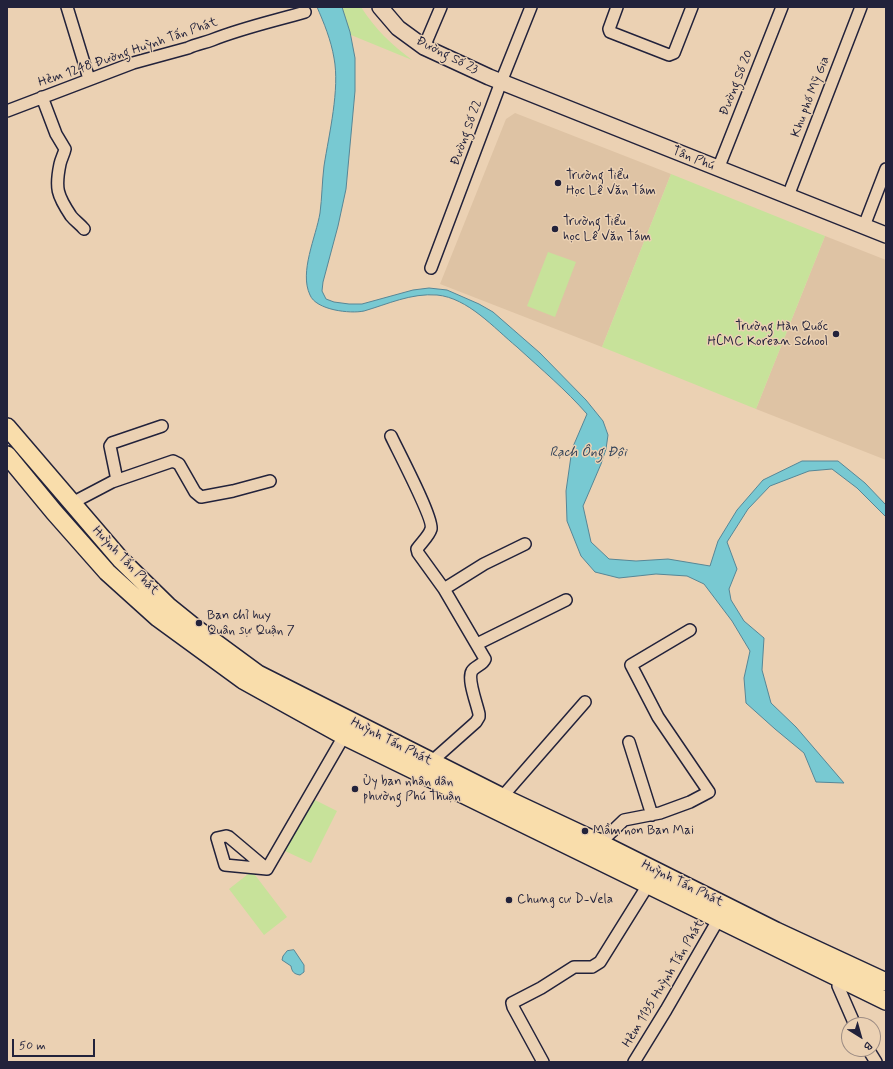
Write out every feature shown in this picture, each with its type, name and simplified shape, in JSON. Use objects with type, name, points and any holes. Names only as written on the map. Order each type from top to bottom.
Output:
[{"type":"main road","name":"Huỳnh Tấn Phát","points":[[7,427],[121,560],[168,606],[258,674],[348,729]]},
{"type":"main road","name":"Huỳnh Tấn Phát","points":[[7,455],[106,572],[158,618],[244,680],[423,764],[652,878],[776,931],[843,977],[886,982]]},
{"type":"main road","name":"Huỳnh Tấn Phát","points":[[423,764],[502,797],[600,843],[718,920],[843,977],[886,1001]]},
{"type":"street","points":[[67,7],[89,79]]},
{"type":"street","name":"Đường Số 23","points":[[380,7],[398,28],[424,47],[501,82]]},
{"type":"street","points":[[424,47],[441,7]]},
{"type":"street","name":"Đường Số 22","points":[[431,268],[531,7]]},
{"type":"street","points":[[617,7],[609,29],[610,32],[669,55],[674,53],[692,7]]},
{"type":"street","name":"Đường Số 20","points":[[718,169],[782,7]]},
{"type":"street","name":"Khu phố Mỹ Gia","points":[[788,196],[861,7]]},
{"type":"street","name":"Hẻm 1248 Đường Huỳnh Tấn Phát","points":[[7,111],[133,63],[188,48],[195,44],[203,43],[227,34],[305,12]]},
{"type":"street","name":"Tân Phú","points":[[501,82],[886,235]]},
{"type":"street","points":[[42,97],[56,134],[65,149],[60,162],[57,182],[58,192],[73,217],[84,229]]},
{"type":"street","points":[[864,226],[886,169]]},
{"type":"street","points":[[117,480],[110,446],[162,426]]},
{"type":"street","points":[[391,436],[431,523],[430,531],[417,549],[418,553],[444,589],[485,659],[473,669],[470,678],[479,717],[476,722],[423,764]]},
{"type":"street","points":[[72,503],[117,480],[173,461],[179,464],[195,492],[201,496],[233,491],[270,481]]},
{"type":"street","points":[[444,589],[484,564],[525,544]]},
{"type":"street","points":[[477,644],[566,600]]},
{"type":"street","points":[[600,843],[624,820],[660,813],[690,802],[709,792],[658,717],[631,665],[690,630]]},
{"type":"street","points":[[502,797],[585,702]]},
{"type":"street","points":[[267,869],[348,729]]},
{"type":"street","points":[[629,742],[652,815]]},
{"type":"street","points":[[228,837],[267,869],[225,865],[217,838],[228,837]]},
{"type":"street","points":[[543,1062],[512,1004],[574,967],[592,966],[600,962],[652,878]]},
{"type":"street","name":"Hẻm 1135 Huỳnh Tấn Phát","points":[[634,1062],[718,920]]},
{"type":"street","points":[[843,977],[853,1017]]},
{"type":"shaded area","name":"Trường Tiểu học Lê Văn Tám","points":[[515,113],[671,174],[602,347],[440,284],[506,119]]},
{"type":"shaded area","name":"Trường Hàn Quốc HCMC Korean School","points":[[825,236],[886,260],[886,460],[756,409]]},
{"type":"green space","points":[[342,7],[361,7],[372,23],[384,36],[412,60],[351,35]]},
{"type":"green space","points":[[671,174],[825,236],[756,409],[602,347]]},
{"type":"green space","points":[[548,252],[576,262],[555,317],[527,306]]},
{"type":"green space","points":[[311,798],[337,811],[311,863],[285,851]]},
{"type":"green space","points":[[252,871],[287,917],[264,935],[229,889]]},
{"type":"water","name":"Rạch Ông Đội","points":[[317,7],[342,7],[350,32],[355,58],[355,91],[346,189],[323,282],[322,291],[326,299],[334,302],[362,304],[413,290],[429,288],[447,290],[493,312],[540,353],[586,400],[603,421],[608,435],[606,449],[601,464],[583,506],[591,542],[609,559],[636,561],[668,559],[710,566],[718,541],[737,510],[763,480],[802,461],[838,461],[865,483],[886,505],[886,517],[857,488],[832,469],[809,471],[770,486],[748,509],[727,542],[737,569],[729,589],[731,600],[744,621],[764,638],[762,670],[771,703],[796,727],[844,783],[816,782],[804,753],[746,703],[744,678],[750,651],[732,621],[704,584],[687,576],[656,574],[619,578],[595,572],[581,556],[567,521],[566,491],[572,449],[587,414],[571,396],[490,323],[470,308],[448,297],[427,295],[409,297],[358,312],[334,310],[313,300],[307,286],[307,265],[320,213],[324,166],[336,83],[333,51]]},
{"type":"water","points":[[294,950],[304,965],[304,972],[300,975],[296,974],[292,970],[291,966],[282,960],[287,951]]},
{"type":"place","name":"Trường Tiểu Học Lê Văn Tám","points":[[558,183]]},
{"type":"place","name":"Trường Tiểu học Lê Văn Tám","points":[[555,229]]},
{"type":"place","name":"Trường Hàn Quốc HCMC Korean School","points":[[836,334]]},
{"type":"place","name":"Ban chỉ huy Quân sự Quận 7","points":[[199,623]]},
{"type":"place","name":"Ủy ban nhân dân phường Phú Thuận","points":[[355,789]]},
{"type":"place","name":"Mầm non Ban Mai","points":[[585,831]]},
{"type":"place","name":"Chung cư D-Vela","points":[[509,900]]}]
